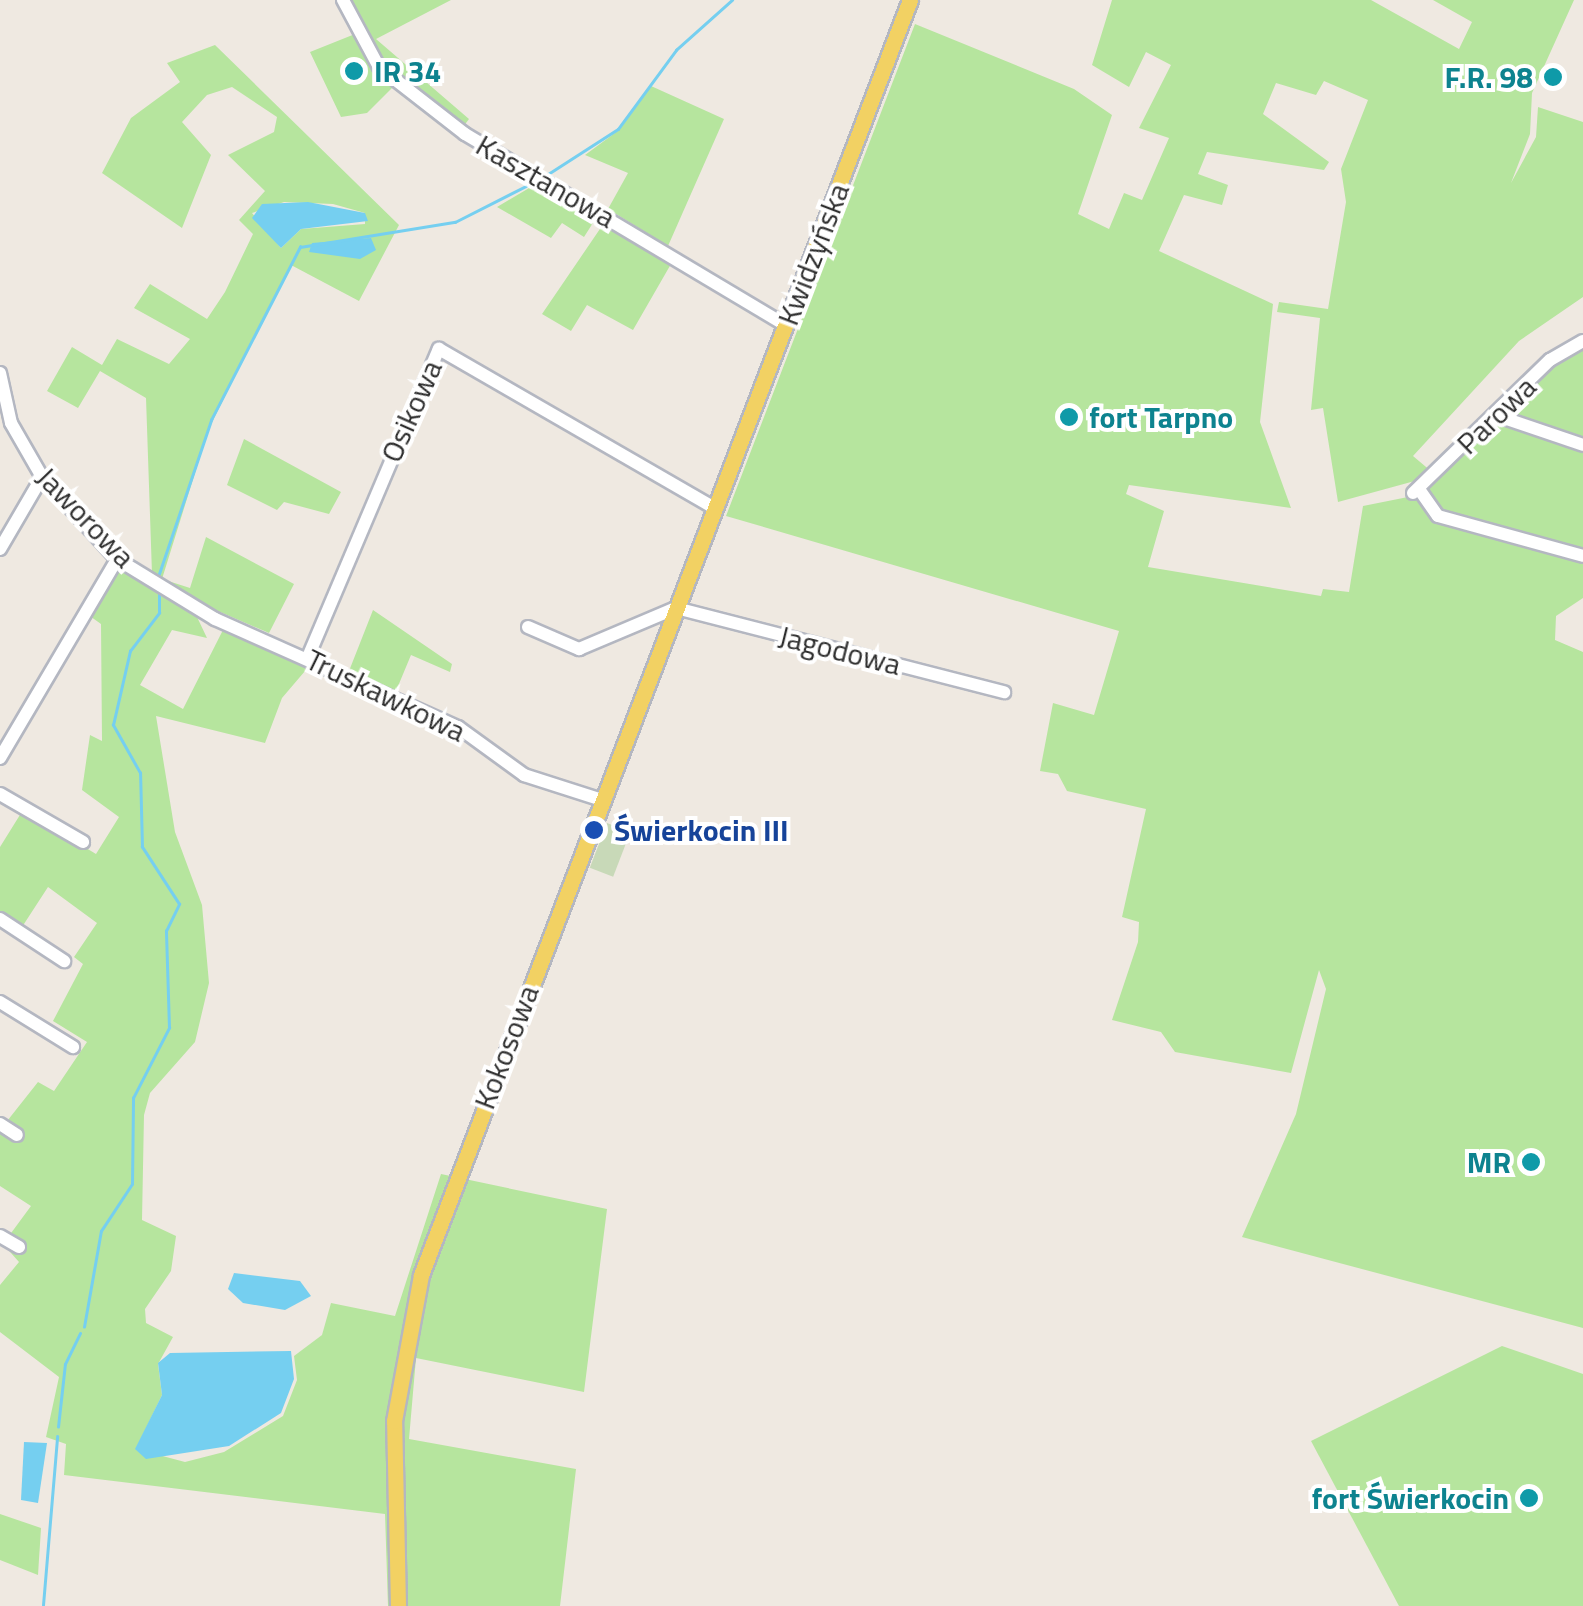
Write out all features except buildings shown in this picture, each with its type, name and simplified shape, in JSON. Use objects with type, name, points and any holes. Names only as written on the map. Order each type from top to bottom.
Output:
[{"type":"main road","name":"Kwidzyńska","points":[[714,508],[910,0]]},
{"type":"main road","name":"Kokosowa","points":[[398,1606],[394,1421],[411,1312],[714,508]]},
{"type":"street","name":"Kasztanowa","points":[[343,0],[379,67],[434,111],[786,324]]},
{"type":"street","name":"Parowa","points":[[1583,341],[1550,360],[1498,416],[1417,492],[1438,516],[1583,556]]},
{"type":"street","name":"Osikowa","points":[[308,656],[439,348],[714,508]]},
{"type":"street","name":"Jaworowa","points":[[0,373],[2,406],[42,477],[117,558],[170,590]]},
{"type":"street","points":[[1498,416],[1583,445]]},
{"type":"street","points":[[0,549],[42,477]]},
{"type":"street","points":[[0,758],[117,558]]},
{"type":"street","name":"Truskawkowa","points":[[170,590],[458,727],[524,775],[602,800]]},
{"type":"street","points":[[528,627],[578,649],[676,608]]},
{"type":"street","name":"Jagodowa","points":[[676,608],[1004,692]]},
{"type":"street","points":[[0,794],[83,842]]},
{"type":"street","points":[[0,919],[64,961]]},
{"type":"street","points":[[0,1002],[73,1048]]},
{"type":"street","points":[[0,1124],[18,1135]]},
{"type":"street","points":[[0,1236],[19,1247]]},
{"type":"green space","points":[[348,0],[451,0],[376,39],[469,119],[463,127],[399,81],[367,113],[341,117],[310,52],[360,32]]},
{"type":"green space","points":[[1112,0],[1371,0],[1459,49],[1472,22],[1433,0],[1574,0],[1532,93],[1530,134],[1511,183],[1536,137],[1538,107],[1583,122],[1583,297],[1519,341],[1413,456],[1432,472],[1515,384],[1583,335],[1583,598],[1556,616],[1555,640],[1583,652],[1583,1328],[1242,1237],[1296,1114],[1326,989],[1319,970],[1291,1073],[1175,1052],[1161,1032],[1112,1020],[1138,942],[1139,922],[1122,917],[1146,809],[1067,791],[1058,774],[1040,771],[1053,703],[1094,715],[1119,631],[726,516],[915,24],[1074,89],[1112,115],[1078,214],[1109,229],[1124,193],[1142,200],[1169,138],[1139,128],[1171,65],[1146,52],[1129,87],[1092,65]],"holes":[[[1324,81],[1368,100],[1341,169],[1346,202],[1328,309],[1279,302],[1277,312],[1320,318],[1311,410],[1323,408],[1338,502],[1422,479],[1408,497],[1363,506],[1349,592],[1323,589],[1321,596],[1148,567],[1164,511],[1126,494],[1129,485],[1291,508],[1260,422],[1273,304],[1159,251],[1184,195],[1222,205],[1228,185],[1198,174],[1207,152],[1324,170],[1329,162],[1263,114],[1276,83],[1316,95]]]},
{"type":"green space","points":[[215,45],[399,225],[359,301],[291,265],[209,428],[162,579],[190,588],[206,537],[294,584],[269,633],[188,598],[207,638],[172,630],[140,685],[183,709],[224,628],[311,664],[282,698],[265,743],[156,716],[175,832],[202,905],[209,983],[195,1042],[150,1093],[144,1115],[142,1220],[176,1236],[171,1271],[145,1309],[146,1323],[173,1337],[158,1364],[162,1395],[136,1449],[185,1462],[224,1452],[283,1416],[297,1380],[294,1356],[322,1335],[331,1303],[395,1316],[441,1174],[607,1209],[584,1392],[416,1358],[409,1439],[576,1469],[560,1606],[388,1606],[385,1514],[64,1475],[66,1444],[46,1437],[59,1377],[0,1332],[0,1285],[19,1262],[3,1244],[31,1206],[0,1186],[0,1130],[38,1082],[54,1091],[87,1042],[53,1021],[83,964],[74,957],[97,923],[48,887],[22,927],[0,912],[0,847],[23,810],[96,854],[119,817],[82,790],[90,735],[102,741],[101,624],[80,609],[123,557],[152,574],[146,398],[100,371],[78,408],[47,391],[72,347],[102,365],[117,339],[169,364],[190,339],[134,308],[150,284],[207,319],[253,234],[239,220],[265,191],[228,155],[274,132],[277,117],[232,87],[207,95],[182,122],[211,155],[182,228],[102,173],[131,118],[180,82],[167,63]],"holes":[[[284,202],[333,204],[365,213],[365,224],[301,229],[281,248],[252,213]]]},
{"type":"green space","points":[[651,86],[724,119],[668,246],[608,209],[628,173],[585,155],[619,130]]},
{"type":"green space","points":[[541,181],[598,215],[584,237],[562,223],[551,238],[497,207]]},
{"type":"green space","points":[[604,223],[671,264],[633,330],[587,305],[571,331],[542,314]]},
{"type":"green space","points":[[244,439],[341,492],[329,514],[284,502],[277,510],[227,485]]},
{"type":"green space","points":[[373,610],[452,664],[450,672],[411,655],[396,691],[349,671]]},
{"type":"green space","points":[[607,823],[630,832],[613,877],[590,868]]},
{"type":"green space","points":[[1502,1346],[1583,1374],[1583,1606],[1399,1606],[1311,1441]]},
{"type":"green space","points":[[0,1514],[41,1528],[38,1575],[0,1560]]},
{"type":"water","points":[[308,202],[365,213],[368,221],[301,229],[281,248],[252,218],[262,204]]},
{"type":"water","points":[[371,238],[376,250],[360,259],[309,252],[312,243]]},
{"type":"water","points":[[234,1273],[300,1281],[311,1296],[285,1310],[243,1303],[228,1289]]},
{"type":"water","points":[[291,1351],[294,1379],[281,1413],[229,1446],[146,1459],[135,1449],[162,1395],[158,1363],[170,1353]]},
{"type":"water","points":[[24,1442],[47,1443],[38,1503],[21,1500]]},
{"type":"waterway","points":[[548,174],[618,129],[676,50],[732,0]]},
{"type":"waterway","points":[[159,574],[211,420],[300,247],[455,222],[534,182]]},
{"type":"waterway","points":[[84,1327],[101,1231],[132,1184],[133,1098],[169,1028],[166,931],[179,904],[142,847],[140,773],[113,725],[130,651],[159,613],[159,590]]},
{"type":"waterway","points":[[58,1427],[65,1364],[80,1333]]},
{"type":"waterway","points":[[43,1605],[57,1437]]},
{"type":"place","name":"IR 34","points":[[354,71]]},
{"type":"place","name":"F.R. 98","points":[[1553,77]]},
{"type":"place","name":"fort Tarpno","points":[[1069,417]]},
{"type":"place","name":"Świerkocin III","points":[[594,830]]},
{"type":"place","name":"MR","points":[[1531,1162]]},
{"type":"place","name":"fort Świerkocin","points":[[1529,1498]]}]
